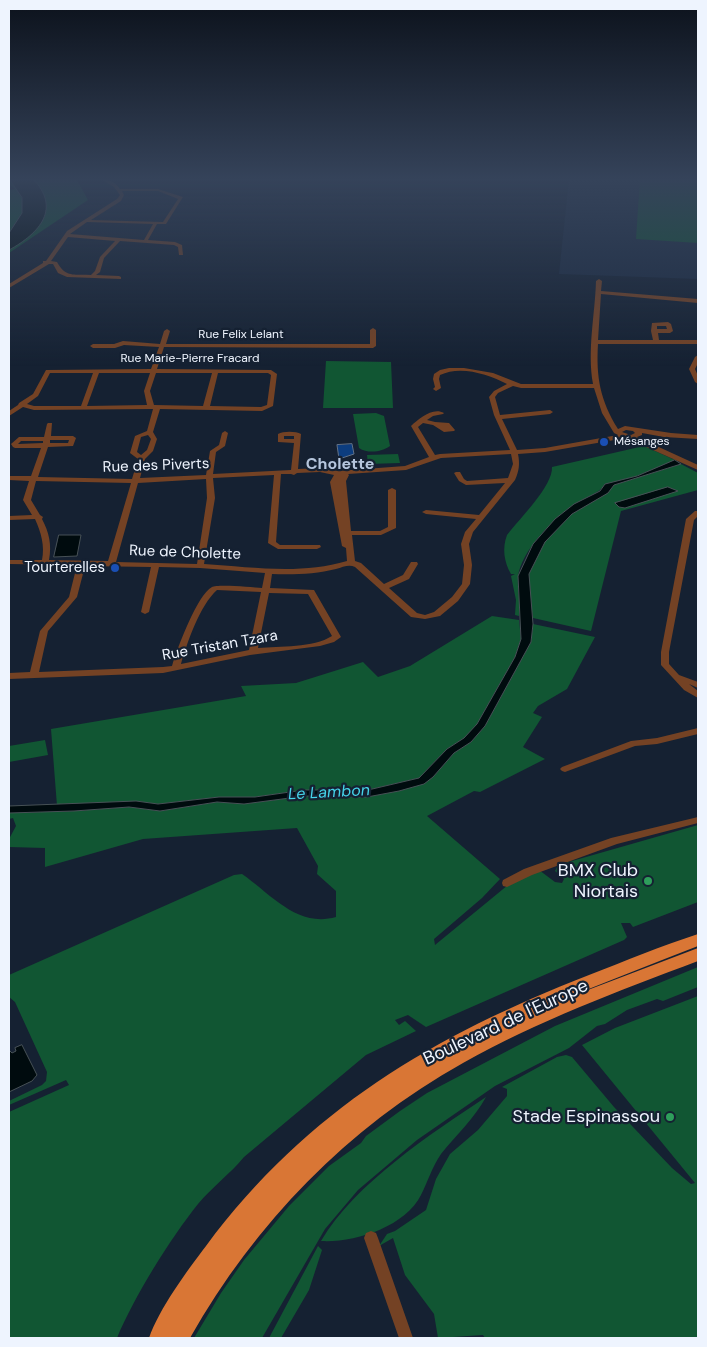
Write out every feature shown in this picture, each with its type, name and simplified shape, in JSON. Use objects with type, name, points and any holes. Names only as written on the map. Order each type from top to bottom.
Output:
[{"type":"highway","name":"Boulevard de l'Europe","points":[[159,1338],[198,1274],[255,1200],[309,1144],[365,1099],[414,1066],[497,1023],[591,982],[698,940]]},
{"type":"highway","name":"Boulevard de l'Europe","points":[[180,1338],[211,1285],[260,1218],[313,1162],[375,1110],[426,1075],[486,1043],[560,1009],[698,954]]},
{"type":"street","points":[[9,286],[49,261],[62,241]]},
{"type":"street","points":[[93,275],[97,272],[102,258],[117,241]]},
{"type":"street","points":[[130,241],[178,245],[181,254]]},
{"type":"street","points":[[42,265],[53,254]]},
{"type":"street","points":[[49,261],[55,262],[62,273],[71,276],[93,275],[119,278]]},
{"type":"street","points":[[42,265],[58,269]]},
{"type":"street","points":[[599,281],[593,352],[597,386],[604,410],[616,431],[624,436]]},
{"type":"street","points":[[599,292],[698,301]]},
{"type":"street","name":"Rue Felix Lelant","points":[[93,346],[115,346],[124,343],[162,344],[169,346],[373,346],[373,330]]},
{"type":"street","points":[[111,564],[142,458],[150,451],[154,439],[150,432],[154,407],[147,391],[167,331]]},
{"type":"street","points":[[654,331],[656,342]]},
{"type":"street","points":[[595,342],[698,342]]},
{"type":"street","points":[[698,357],[695,371],[698,382]]},
{"type":"street","points":[[436,389],[438,388],[437,374],[449,370],[490,374],[511,384],[597,386]]},
{"type":"street","name":"Rue Marie-Pierre Fracard","points":[[9,414],[21,404],[36,395],[48,371],[272,372],[270,406],[262,409],[154,407],[34,408],[21,404]]},
{"type":"street","points":[[83,408],[98,371]]},
{"type":"street","points":[[206,409],[214,371]]},
{"type":"street","points":[[338,476],[342,481],[351,562],[358,565],[409,611],[419,617],[430,616],[445,608],[455,599],[466,584],[468,565],[465,544],[469,532],[511,480],[517,466],[514,452],[498,417],[492,396],[511,384]]},
{"type":"street","points":[[498,417],[550,412]]},
{"type":"street","points":[[433,458],[414,426],[420,420],[434,413],[442,413]]},
{"type":"street","points":[[610,418],[638,433],[653,445]]},
{"type":"street","points":[[420,420],[435,424]]},
{"type":"street","points":[[45,563],[48,544],[39,517],[27,500],[42,451],[47,442],[50,424]]},
{"type":"street","points":[[582,443],[626,428]]},
{"type":"street","points":[[142,458],[133,453],[138,436],[150,432]]},
{"type":"street","points":[[200,566],[211,498],[209,478],[213,451],[222,446],[224,433]]},
{"type":"street","points":[[631,437],[638,433],[698,437]]},
{"type":"street","points":[[338,476],[412,467],[433,458],[514,452],[624,436],[653,445],[698,468]]},
{"type":"street","points":[[294,473],[297,441]]},
{"type":"street","name":"Rue des Piverts","points":[[9,478],[86,482],[209,478],[303,472],[338,476]]},
{"type":"street","points":[[458,473],[461,480],[466,483],[511,480]]},
{"type":"street","points":[[278,474],[272,543],[278,547],[317,547]]},
{"type":"street","points":[[338,476],[344,544],[350,553]]},
{"type":"street","points":[[349,534],[381,533],[392,528],[392,490]]},
{"type":"street","points":[[426,512],[481,517]]},
{"type":"street","points":[[698,513],[690,519],[664,652],[665,665],[687,688],[698,696]]},
{"type":"street","points":[[9,518],[39,517]]},
{"type":"street","name":"Rue de Cholette","points":[[9,562],[200,566],[269,571],[325,568],[351,562]]},
{"type":"street","points":[[34,675],[44,631],[73,597],[81,564]]},
{"type":"street","points":[[383,588],[406,577],[414,564]]},
{"type":"street","points":[[145,612],[155,566]]},
{"type":"street","points":[[253,652],[269,571]]},
{"type":"street","points":[[176,668],[209,591],[219,587],[266,590]]},
{"type":"street","name":"Rue Tristan Tzara","points":[[9,676],[149,672],[253,652],[299,648],[330,641],[337,637],[311,592],[266,590]]},
{"type":"street","points":[[676,675],[698,685]]},
{"type":"street","points":[[565,769],[634,743],[657,741],[698,731]]},
{"type":"street","points":[[507,883],[528,872],[615,842],[698,820]]},
{"type":"street","points":[[371,1238],[406,1338]]},
{"type":"shaded area","points":[[562,241],[698,241],[698,279],[559,274]]},
{"type":"green space","points":[[9,241],[27,241],[9,253]]},
{"type":"green space","points":[[665,241],[698,241],[698,243]]},
{"type":"green space","points":[[326,361],[391,362],[393,408],[323,408]]},
{"type":"green space","points":[[376,413],[384,416],[390,446],[375,452],[363,450],[359,448],[353,414]]},
{"type":"green space","points":[[644,446],[675,460],[637,476],[606,484],[599,491],[578,502],[557,518],[539,536],[520,567],[518,577],[519,616],[515,615],[516,600],[511,576],[515,574],[511,574],[505,560],[505,540],[542,492],[551,475],[552,467]]},
{"type":"green space","points":[[398,454],[400,463],[368,464],[367,455]]},
{"type":"green space","points":[[681,464],[698,473],[698,490],[621,511],[591,631],[533,618],[529,576],[535,555],[548,536],[574,513],[603,495],[614,485]]},
{"type":"green space","points":[[492,616],[519,620],[521,639],[515,657],[477,724],[465,738],[447,749],[419,778],[368,790],[304,790],[255,797],[219,797],[158,804],[136,801],[57,806],[51,729],[246,696],[241,686],[296,683],[363,662],[378,677],[410,666]]},
{"type":"green space","points":[[533,624],[595,637],[567,689],[538,706],[533,713],[542,717],[523,747],[545,759],[480,792],[474,791],[427,816],[500,879],[482,898],[434,939],[435,945],[508,885],[539,870],[555,882],[562,883],[564,879],[555,871],[558,865],[698,825],[698,902],[633,927],[630,923],[621,923],[627,937],[624,940],[426,1027],[408,1015],[395,1020],[399,1025],[405,1021],[416,1031],[366,1055],[244,1157],[203,1198],[187,1218],[153,1269],[117,1338],[9,1338],[9,1112],[69,1085],[66,1080],[9,1105],[9,1101],[42,1085],[46,1081],[47,1072],[15,1002],[9,997],[9,975],[234,875],[242,874],[285,907],[309,918],[336,917],[336,891],[317,874],[318,866],[297,828],[143,839],[45,867],[45,848],[9,847],[9,839],[16,826],[13,818],[9,819],[9,813],[129,807],[160,811],[217,802],[243,804],[305,796],[367,797],[433,777],[454,753],[471,742],[485,726],[531,642]]},
{"type":"green space","points":[[45,740],[48,755],[9,762],[9,746]]},
{"type":"green space","points":[[698,967],[698,987],[663,1001],[657,999],[627,1010],[605,1024],[597,1026],[569,1048],[495,1086],[417,1140],[358,1190],[325,1229],[262,1338],[194,1338],[221,1293],[244,1260],[289,1206],[329,1166],[361,1143],[366,1136],[427,1093],[555,1026]]},
{"type":"green space","points":[[698,996],[698,1338],[485,1338],[483,1335],[438,1338],[434,1314],[405,1275],[393,1238],[379,1246],[387,1234],[395,1231],[426,1210],[436,1179],[450,1154],[478,1130],[507,1096],[507,1089],[502,1087],[557,1057],[566,1055],[572,1057],[614,1107],[672,1168],[691,1184],[695,1183],[582,1045],[615,1028]]},
{"type":"green space","points":[[486,1097],[470,1120],[441,1154],[421,1195],[403,1216],[377,1231],[363,1236],[334,1241],[321,1241],[335,1220],[373,1180],[419,1143]]},
{"type":"green space","points":[[318,1246],[322,1250],[309,1290],[281,1338],[269,1338]]},
{"type":"water","points":[[9,241],[23,241],[20,243],[9,250]]},
{"type":"water","name":"Le Lambon","points":[[675,460],[681,464],[614,485],[608,493],[572,514],[545,542],[529,574],[533,624],[531,642],[485,726],[471,742],[454,753],[433,777],[424,784],[367,797],[305,796],[244,804],[217,802],[160,811],[129,807],[9,813],[9,806],[136,801],[158,804],[219,797],[255,797],[304,790],[368,790],[419,778],[447,749],[464,738],[477,724],[515,657],[521,639],[518,576],[533,544],[555,519],[574,504],[600,491],[605,484],[637,476]]},
{"type":"water","points":[[668,487],[678,491],[625,508],[619,507],[615,503]]},
{"type":"water","points":[[59,535],[81,535],[77,556],[54,557]]},
{"type":"water","points":[[22,1045],[37,1075],[32,1081],[9,1092],[9,1050],[12,1053],[16,1051],[15,1048]]},
{"type":"building","points":[[352,444],[354,454],[339,459],[337,445]]},
{"type":"place","name":"Mésanges","points":[[604,442]]},
{"type":"place","name":"Tourterelles","points":[[115,568]]},
{"type":"place","name":"BMX Club Niortais","points":[[648,881]]},
{"type":"place","name":"Stade Espinassou","points":[[670,1117]]},
{"type":"district","name":"Cholette","points":[[340,465]]}]
